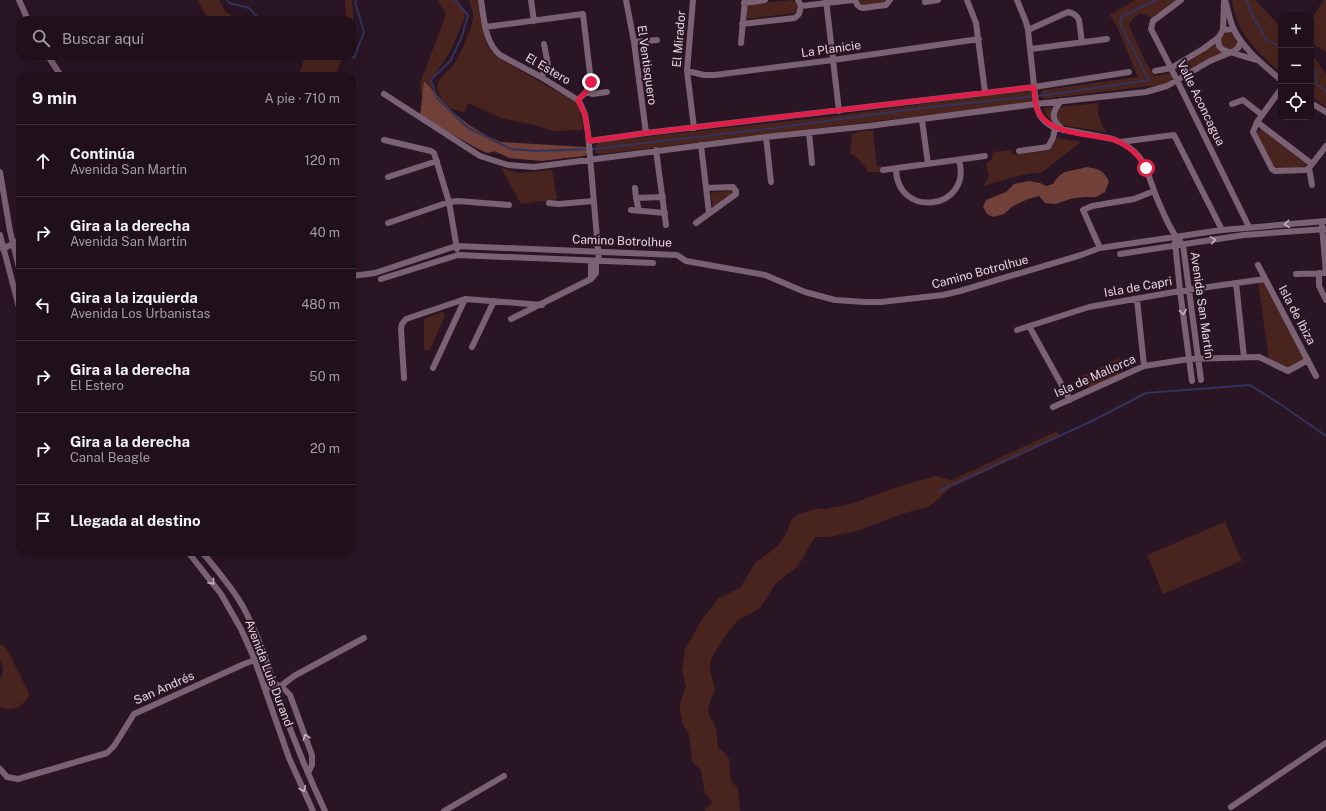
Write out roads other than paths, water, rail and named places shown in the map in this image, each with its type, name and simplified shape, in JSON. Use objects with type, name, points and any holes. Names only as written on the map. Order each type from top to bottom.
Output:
[{"type":"street","points":[[19,0],[26,16]]},
{"type":"street","name":"El Estero","points":[[481,0],[485,27],[490,45],[494,51],[578,100],[585,115],[599,251],[595,261]]},
{"type":"street","points":[[531,0],[534,21]]},
{"type":"street","name":"El Ventisquero","points":[[626,0],[634,42],[646,133]]},
{"type":"street","name":"El Mirador","points":[[693,0],[686,71],[694,128]]},
{"type":"street","points":[[741,43],[744,1],[765,0]]},
{"type":"street","points":[[742,24],[795,18],[800,14],[799,3],[854,0],[857,5],[863,8],[886,4],[890,0]]},
{"type":"street","points":[[925,2],[938,0]]},
{"type":"street","points":[[967,0],[976,23],[985,92]]},
{"type":"street","name":"Avenida San Martín","points":[[1017,0],[1028,30],[1035,102],[1042,119],[1055,128],[1113,139],[1120,142],[1130,148],[1143,162],[1150,176],[1154,191],[1175,236],[1183,245],[1201,380]]},
{"type":"street","name":"Valle Aconcagua","points":[[1181,0],[1151,23],[1151,29],[1172,68],[1249,227]]},
{"type":"street","points":[[1155,71],[1172,68],[1218,38],[1223,30],[1224,0]]},
{"type":"street","points":[[1224,0],[1234,29],[1241,41],[1258,60],[1278,77]]},
{"type":"street","points":[[826,1],[839,111]]},
{"type":"street","points":[[1028,30],[1068,12],[1078,17],[1082,42]]},
{"type":"street","points":[[485,27],[583,14],[591,82],[586,92],[578,100]]},
{"type":"street","points":[[1223,30],[1234,29]]},
{"type":"street","points":[[1218,38],[1218,43],[1221,48],[1226,51],[1258,60]]},
{"type":"street","name":"La Planicie","points":[[686,71],[704,75],[715,75],[979,39]]},
{"type":"street","points":[[1031,49],[1107,39]]},
{"type":"street","points":[[634,42],[657,40]]},
{"type":"street","points":[[384,94],[472,151],[499,163],[517,166],[534,166],[590,157],[701,145],[766,136],[809,133],[922,120],[1035,102],[1061,101],[1146,92],[1161,89],[1178,81],[1210,61],[1238,48],[1241,41]]},
{"type":"street","points":[[540,77],[548,65],[544,44]]},
{"type":"street","points":[[51,60],[58,72]]},
{"type":"street","points":[[589,143],[646,133],[839,111],[985,92],[1034,89],[1129,72]]},
{"type":"street","points":[[586,92],[592,94],[608,92]]},
{"type":"street","points":[[1278,93],[1257,122],[1253,132],[1272,169],[1275,171],[1306,170],[1311,166],[1326,146]]},
{"type":"street","points":[[1232,104],[1243,100],[1262,115]]},
{"type":"street","points":[[1061,101],[1054,110],[1053,116],[1057,124],[1064,130]]},
{"type":"street","points":[[1314,105],[1326,112]]},
{"type":"street","points":[[922,120],[928,164]]},
{"type":"street","points":[[1257,122],[1311,166],[1312,185]]},
{"type":"street","points":[[1019,151],[1048,147],[1054,138],[1055,128]]},
{"type":"street","points":[[809,133],[812,163]]},
{"type":"street","points":[[1120,142],[1174,135],[1222,230]]},
{"type":"street","points":[[766,136],[771,182]]},
{"type":"street","points":[[384,140],[431,151],[434,154],[449,202],[458,254]]},
{"type":"street","points":[[701,145],[709,213]]},
{"type":"street","points":[[656,150],[666,225]]},
{"type":"street","points":[[883,170],[985,156]]},
{"type":"street","points":[[896,168],[899,184],[908,196],[918,201],[934,203],[948,197],[958,185],[961,170],[959,160]]},
{"type":"street","points":[[388,177],[437,161]]},
{"type":"street","points":[[0,172],[13,244],[16,252]]},
{"type":"street","points":[[696,223],[736,194],[733,187],[706,188]]},
{"type":"street","points":[[635,188],[639,211]]},
{"type":"street","points":[[1100,248],[1083,210],[1092,206],[1134,199],[1154,191]]},
{"type":"street","points":[[636,198],[663,197]]},
{"type":"street","points":[[388,223],[449,202],[458,201],[509,204]]},
{"type":"street","points":[[548,203],[559,204],[593,202]]},
{"type":"street","points":[[631,210],[665,213]]},
{"type":"street","name":"Camino Botrolhue","points":[[356,275],[375,273],[456,246],[599,251],[677,255],[686,261],[766,275],[804,292],[835,300],[881,302],[943,295],[960,291],[1100,248],[1222,230],[1324,221],[1324,273],[1319,286],[1326,300]]},
{"type":"street","points":[[1120,254],[1244,236],[1324,229]]},
{"type":"street","points":[[0,235],[16,296]]},
{"type":"street","name":"Avenida San Martín","points":[[1175,236],[1174,246],[1192,381]]},
{"type":"street","points":[[3,249],[16,242]]},
{"type":"street","points":[[3,249],[16,258]]},
{"type":"street","name":"Camino Botrolhue","points":[[381,279],[458,254],[653,263]]},
{"type":"street","points":[[511,319],[542,305],[591,279],[596,274],[595,261]]},
{"type":"street","points":[[591,279],[595,261]]},
{"type":"street","name":"Isla de Ibiza","points":[[1258,265],[1316,376]]},
{"type":"street","points":[[1296,274],[1324,273]]},
{"type":"street","name":"Isla de Capri","points":[[1018,330],[1089,307],[1190,289],[1265,279]]},
{"type":"street","points":[[1236,283],[1244,357]]},
{"type":"street","points":[[404,378],[401,330],[406,319],[466,299],[542,305]]},
{"type":"street","points":[[433,368],[466,299]]},
{"type":"street","points":[[1137,299],[1144,366]]},
{"type":"street","points":[[472,347],[494,301]]},
{"type":"street","points":[[1029,326],[1070,400]]},
{"type":"street","name":"Isla de Mallorca","points":[[1053,407],[1144,366],[1198,358],[1259,357],[1288,371],[1308,360]]},
{"type":"street","name":"Avenida Luis Durand","points":[[191,556],[230,606],[241,629],[254,660],[293,767],[313,811]]},
{"type":"street","name":"Avenida Luis Durand","points":[[205,556],[230,587],[251,624],[265,656],[308,773],[326,811]]},
{"type":"street","points":[[281,686],[294,676],[364,638]]},
{"type":"street","name":"San Andrés","points":[[0,769],[7,777],[18,779],[107,753],[114,746],[134,714],[265,656]]},
{"type":"street","points":[[266,696],[267,688],[270,684],[274,683],[287,691],[292,699],[312,755],[312,765],[308,773],[300,772],[293,767]]},
{"type":"street","points":[[1231,807],[1326,743]]},
{"type":"street","points":[[444,811],[504,776]]},
{"type":"waterway","points":[[227,0],[229,3],[249,8],[256,16]]},
{"type":"waterway","points":[[356,0],[355,2],[364,32],[356,53]]},
{"type":"waterway","points":[[455,0],[468,15],[462,36],[451,60],[431,80],[437,98],[468,128],[511,149],[535,151],[593,149],[767,129],[922,108],[1046,95],[1149,80],[1120,24],[1121,17],[1156,0]]},
{"type":"waterway","points":[[1247,0],[1253,17],[1267,40],[1278,46]]},
{"type":"waterway","points":[[1314,71],[1317,84],[1326,91]]},
{"type":"waterway","points":[[939,491],[1092,421],[1146,393],[1250,385],[1326,436]]}]
